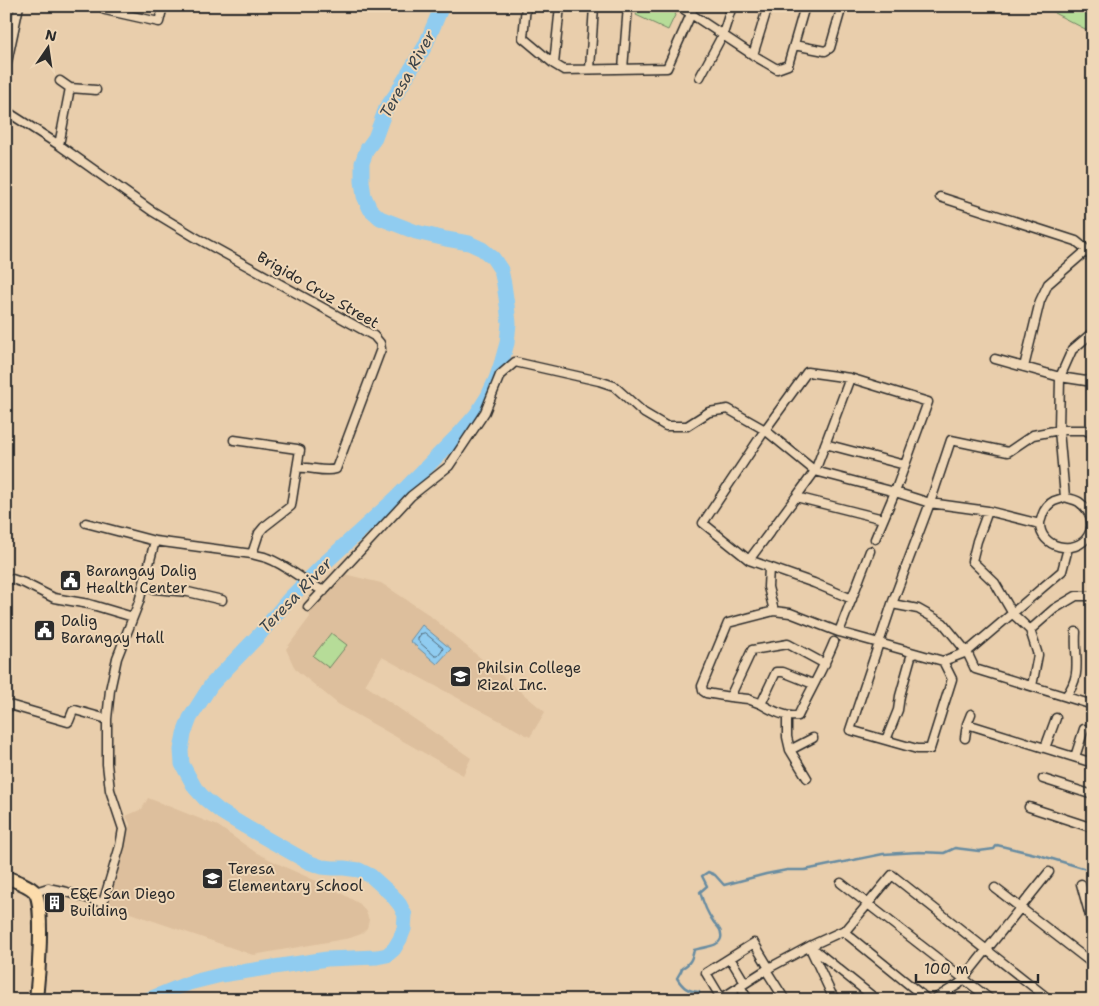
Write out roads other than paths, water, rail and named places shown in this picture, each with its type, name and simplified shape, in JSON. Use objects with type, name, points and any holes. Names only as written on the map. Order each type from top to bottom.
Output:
[{"type":"main road","points":[[6,877],[28,886],[35,892],[39,901],[40,926],[36,1000]]},
{"type":"street","points":[[6,66],[20,6]]},
{"type":"street","points":[[104,6],[106,10],[159,22],[163,6]]},
{"type":"street","points":[[526,6],[523,38],[564,70],[667,68],[692,10]]},
{"type":"street","points":[[554,64],[560,6]]},
{"type":"street","points":[[590,69],[594,6]]},
{"type":"street","points":[[623,69],[628,6]]},
{"type":"street","points":[[679,6],[692,10],[723,34],[777,69],[788,65],[806,6]]},
{"type":"street","points":[[700,77],[723,34],[732,6]]},
{"type":"street","points":[[754,55],[768,6]]},
{"type":"street","points":[[794,45],[825,51],[830,48],[842,6]]},
{"type":"street","points":[[60,81],[70,88],[96,90]]},
{"type":"street","points":[[59,145],[70,88]]},
{"type":"street","name":"Brigido Cruz Street","points":[[6,110],[152,211],[195,237],[374,336],[380,343],[380,354],[336,469],[332,471],[304,467],[298,468]]},
{"type":"street","points":[[940,197],[1076,241],[1087,250],[1093,259]]},
{"type":"street","points":[[1024,367],[1040,301],[1048,284],[1087,250]]},
{"type":"street","points":[[1065,497],[1059,430],[1060,377],[1072,350],[1093,332]]},
{"type":"street","points":[[996,359],[1060,377],[1086,381],[1093,378]]},
{"type":"street","points":[[308,607],[411,496],[449,466],[485,412],[500,375],[515,362],[614,386],[644,413],[666,426],[686,426],[709,412],[728,409],[765,430],[815,471],[930,503],[988,511],[1040,524]]},
{"type":"street","points":[[852,600],[814,583],[749,560],[703,523],[765,430],[807,372],[850,378],[928,402],[895,492],[875,539]]},
{"type":"street","points":[[749,560],[815,471],[850,378]]},
{"type":"street","points":[[942,661],[952,679],[930,749],[917,749],[850,730],[892,604],[930,503],[951,440],[1008,452],[1033,435],[1059,430],[1085,430],[1093,434]]},
{"type":"street","points":[[234,440],[300,450],[291,506],[259,533],[252,554]]},
{"type":"street","points":[[825,444],[905,465]]},
{"type":"street","points":[[796,497],[883,519]]},
{"type":"street","points":[[1065,497],[1078,501],[1089,513],[1092,525],[1088,536],[1080,545],[1068,548],[1053,544],[1044,537],[1040,524],[1044,511],[1052,502],[1065,497]]},
{"type":"street","points":[[988,511],[972,561],[995,583],[1013,614],[1030,630],[1038,655],[1032,686]]},
{"type":"street","points":[[86,523],[155,541],[252,554],[267,558],[324,591]]},
{"type":"street","points":[[35,892],[48,888],[103,903],[120,846],[123,829],[110,790],[107,764],[107,719],[110,690],[117,658],[144,588],[155,541]]},
{"type":"street","points":[[834,642],[825,664],[798,716],[787,716],[748,699],[703,691],[702,686],[728,623],[774,611],[790,613],[839,632],[942,661],[967,652],[1062,571],[1068,548]]},
{"type":"street","points":[[839,632],[870,551]]},
{"type":"street","points":[[769,567],[768,586],[774,611]]},
{"type":"street","points":[[12,579],[54,598],[90,604],[133,616]]},
{"type":"street","points":[[144,588],[188,592],[222,600]]},
{"type":"street","points":[[1030,630],[1054,609],[1076,596],[1093,596]]},
{"type":"street","points":[[892,604],[918,609],[943,623],[967,652],[975,669],[1093,705]]},
{"type":"street","points":[[1066,696],[1076,679],[1076,632]]},
{"type":"street","points":[[730,697],[752,650],[788,644],[825,664]]},
{"type":"street","points":[[886,740],[898,710],[912,653]]},
{"type":"street","points":[[760,704],[776,672],[783,672],[813,684]]},
{"type":"street","points":[[6,704],[68,722],[75,710],[107,719]]},
{"type":"street","points":[[965,738],[967,724],[972,714]]},
{"type":"street","points":[[787,716],[787,736],[790,750],[807,778]]},
{"type":"street","points":[[1045,748],[1056,718]]},
{"type":"street","points":[[967,724],[1093,763]]},
{"type":"street","points":[[1075,757],[1084,729]]},
{"type":"street","points":[[790,750],[813,738]]},
{"type":"street","points":[[1043,779],[1093,795]]},
{"type":"street","points":[[1029,807],[1093,828]]},
{"type":"street","points":[[934,1000],[959,984],[1049,872]]},
{"type":"street","points":[[785,1000],[767,969],[754,943],[706,973],[720,999],[767,969],[847,929],[892,875],[1050,1000]]},
{"type":"street","points":[[841,884],[991,1000]]},
{"type":"street","points":[[1081,884],[1093,927]]},
{"type":"street","points":[[995,888],[1093,964]]},
{"type":"street","points":[[843,931],[928,1000]]},
{"type":"street","points":[[810,946],[836,1000]]},
{"type":"street","points":[[810,946],[877,1000]]},
{"type":"street","points":[[730,958],[748,1000]]},
{"type":"street","points":[[910,1000],[921,994]]},
{"type":"water","points":[[422,625],[451,649],[437,664],[410,641]]},
{"type":"waterway","name":"Teresa River","points":[[147,1000],[189,983],[221,975],[327,959],[387,955],[394,949],[404,929],[405,915],[400,905],[371,876],[359,870],[322,867],[308,862],[221,812],[195,788],[182,764],[181,750],[190,718],[211,685],[259,635],[289,599],[326,562],[396,498],[461,432],[476,415],[496,379],[507,343],[509,323],[501,270],[493,258],[482,249],[469,243],[416,232],[380,218],[370,209],[364,196],[362,163],[367,149],[375,138],[386,108],[425,46],[442,6]]},
{"type":"waterway","points":[[698,1000],[699,992],[686,988],[677,978],[682,968],[690,961],[694,950],[714,945],[721,938],[720,930],[709,914],[700,892],[707,886],[702,876],[708,872],[715,875],[724,885],[766,874],[787,870],[805,870],[883,854],[944,853],[955,848],[979,851],[994,849],[997,845],[1093,871]]},
{"type":"place","name":"Barangay Dalig Health Center","points":[[70,580]]},
{"type":"place","name":"Dalig Barangay Hall","points":[[45,630]]},
{"type":"place","name":"Philsin College Rizal Inc.","points":[[461,677]]},
{"type":"place","name":"Teresa Elementary School","points":[[212,878]]},
{"type":"place","name":"E&E San Diego Building","points":[[54,903]]}]
